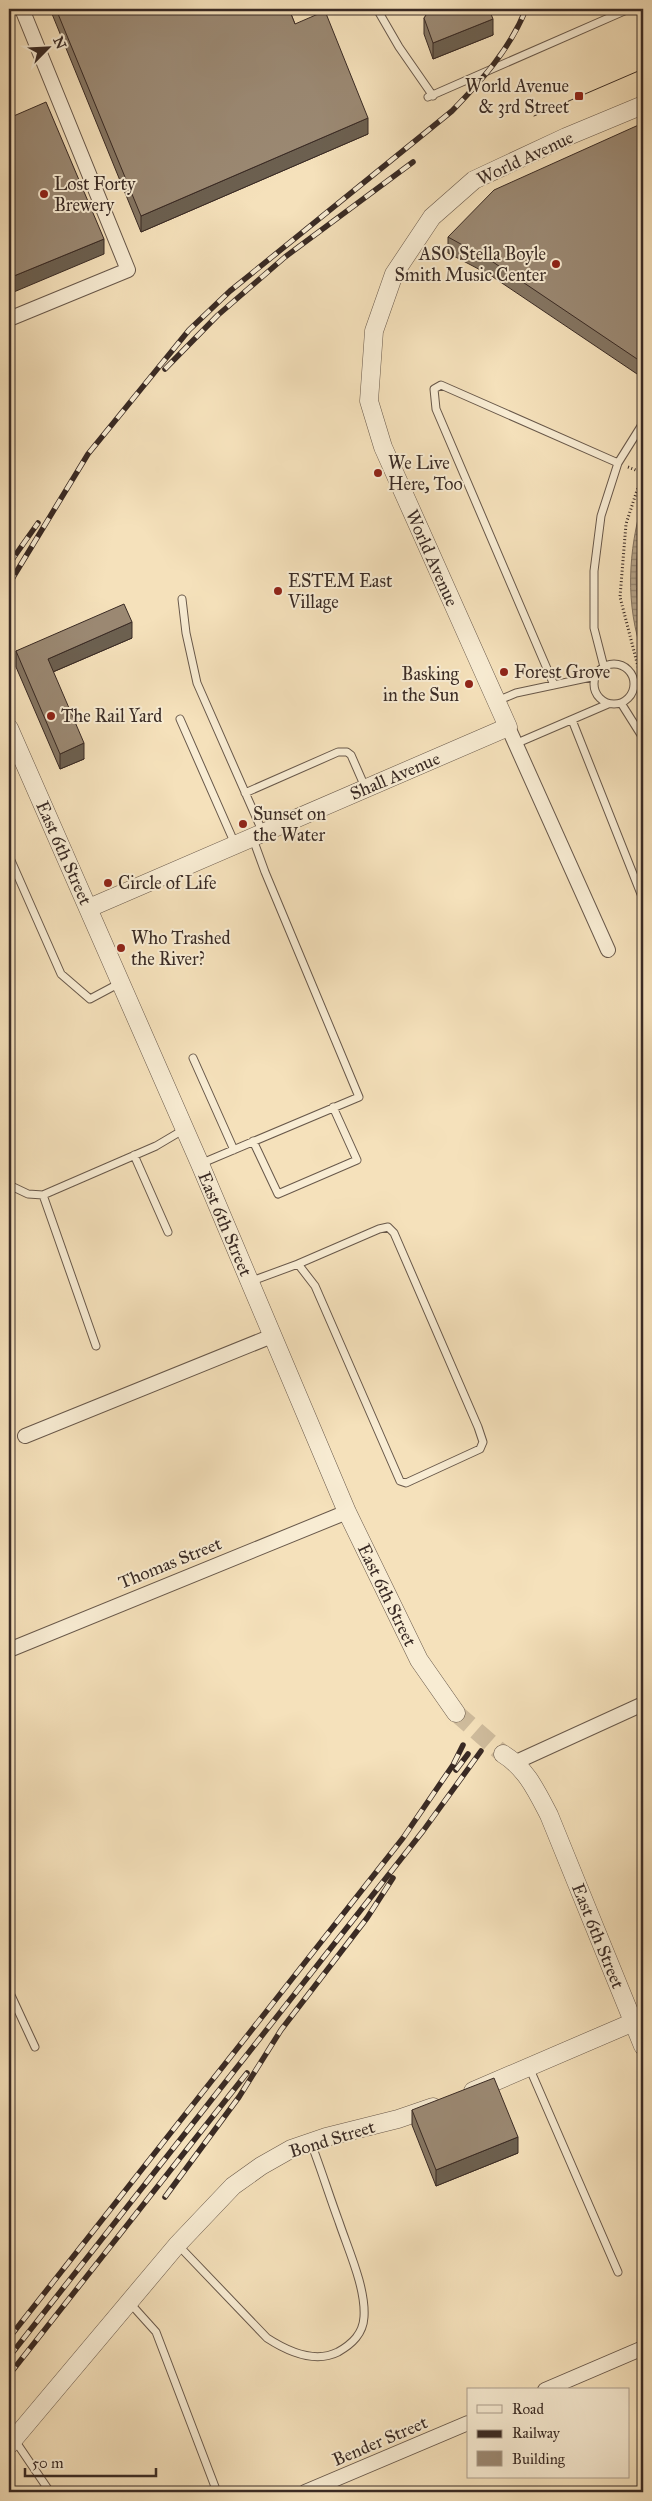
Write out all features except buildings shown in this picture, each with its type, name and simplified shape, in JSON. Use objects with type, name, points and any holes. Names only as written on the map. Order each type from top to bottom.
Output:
[{"type":"street","points":[[9,319],[128,270],[22,9]]},
{"type":"street","name":"World Avenue","points":[[608,950],[383,447],[369,401],[374,331],[394,274],[432,217],[474,180],[566,137],[643,105]]},
{"type":"street","name":"Shall Avenue","points":[[89,908],[508,728]]},
{"type":"street","name":"East 6th Street","points":[[11,736],[89,908],[183,1130],[200,1164],[347,1512],[420,1660],[456,1713]]},
{"type":"street","points":[[25,1436],[272,1336]]},
{"type":"street","name":"Thomas Street","points":[[9,1650],[347,1512]]},
{"type":"street","points":[[510,1758],[643,1704]]},
{"type":"street","name":"East 6th Street","points":[[510,1758],[534,1788],[549,1815],[638,2021],[643,2046]]},
{"type":"street","name":"Bond Street","points":[[11,2442],[178,2245],[233,2186],[262,2166],[291,2150],[311,2142],[398,2119],[454,2099],[638,2021]]},
{"type":"street","points":[[550,2388],[643,2348]]},
{"type":"street","name":"Bender Street","points":[[306,2492],[467,2423]]},
{"type":"lane","points":[[377,9],[399,48],[430,96],[628,9]]},
{"type":"lane","points":[[554,685],[436,408],[434,389],[441,385],[618,463]]},
{"type":"lane","points":[[604,666],[594,628],[594,571],[601,516],[618,463],[643,422]]},
{"type":"lane","points":[[182,599],[186,633],[197,684],[245,793],[258,835],[265,872],[359,1096],[200,1164]]},
{"type":"lane","points":[[516,744],[608,704],[621,703],[633,692],[639,680],[625,668],[616,664],[604,666],[596,676],[594,690],[600,699],[608,704]]},
{"type":"lane","points":[[496,702],[516,693],[596,676]]},
{"type":"lane","points":[[621,703],[643,738]]},
{"type":"lane","points":[[180,719],[235,845]]},
{"type":"lane","points":[[572,720],[643,899]]},
{"type":"lane","points":[[245,793],[338,752],[347,752],[351,755],[365,788]]},
{"type":"lane","points":[[9,856],[61,974],[90,1000],[120,983]]},
{"type":"lane","points":[[193,1058],[234,1150]]},
{"type":"lane","points":[[253,1141],[278,1194],[358,1160],[334,1107]]},
{"type":"lane","points":[[9,1185],[28,1194],[43,1194],[134,1155],[183,1130]]},
{"type":"lane","points":[[134,1155],[168,1232]]},
{"type":"lane","points":[[43,1194],[96,1346]]},
{"type":"lane","points":[[249,1282],[388,1227],[394,1233],[478,1427],[483,1442],[480,1449],[406,1483],[400,1481],[315,1286],[298,1264]]},
{"type":"lane","points":[[9,1991],[35,2047]]},
{"type":"lane","points":[[530,2067],[618,2272]]},
{"type":"lane","points":[[178,2245],[267,2338],[285,2349],[307,2356],[328,2357],[344,2348],[358,2337],[364,2318],[362,2296],[352,2259],[311,2142]]},
{"type":"lane","points":[[128,2302],[156,2332],[217,2492]]},
{"type":"lane","points":[[11,2442],[50,2492]]},
{"type":"path","points":[[643,472],[626,524],[620,597],[639,680],[643,686]]},
{"type":"water","points":[[643,500],[643,655],[633,617],[631,578],[634,539]]},
{"type":"tunnel","points":[[456,1713],[503,1754]]},
{"type":"tram line","points":[[534,116],[643,69]]},
{"type":"railway","points":[[9,584],[88,454],[189,330],[230,291],[452,111],[474,88],[503,51],[526,9]]},
{"type":"railway","points":[[165,369],[218,315],[285,257],[413,162]]},
{"type":"railway","points":[[9,564],[38,523]]},
{"type":"railway","points":[[9,2338],[403,1838],[453,1765],[463,1745]]},
{"type":"railway","points":[[9,2357],[423,1831],[481,1751]]},
{"type":"railway","points":[[456,1770],[468,1754]]},
{"type":"railway","points":[[165,2197],[239,2097],[281,2030],[367,1918],[393,1878]]},
{"type":"railway","points":[[9,2375],[247,2073]]},
{"type":"place","name":"World Avenue & 3rd Street","points":[[579,96]]},
{"type":"place","name":"Lost Forty Brewery","points":[[44,194]]},
{"type":"place","name":"ASO Stella Boyle Smith Music Center","points":[[556,264]]},
{"type":"place","name":"We Live Here, Too","points":[[378,473]]},
{"type":"place","name":"ESTEM East Village","points":[[278,591]]},
{"type":"place","name":"Forest Grove","points":[[504,672]]},
{"type":"place","name":"Basking in the Sun","points":[[469,684]]},
{"type":"place","name":"The Rail Yard","points":[[51,716]]},
{"type":"place","name":"Sunset on the Water","points":[[243,824]]},
{"type":"place","name":"Circle of Life","points":[[108,883]]},
{"type":"place","name":"Who Trashed the River?","points":[[121,948]]}]
